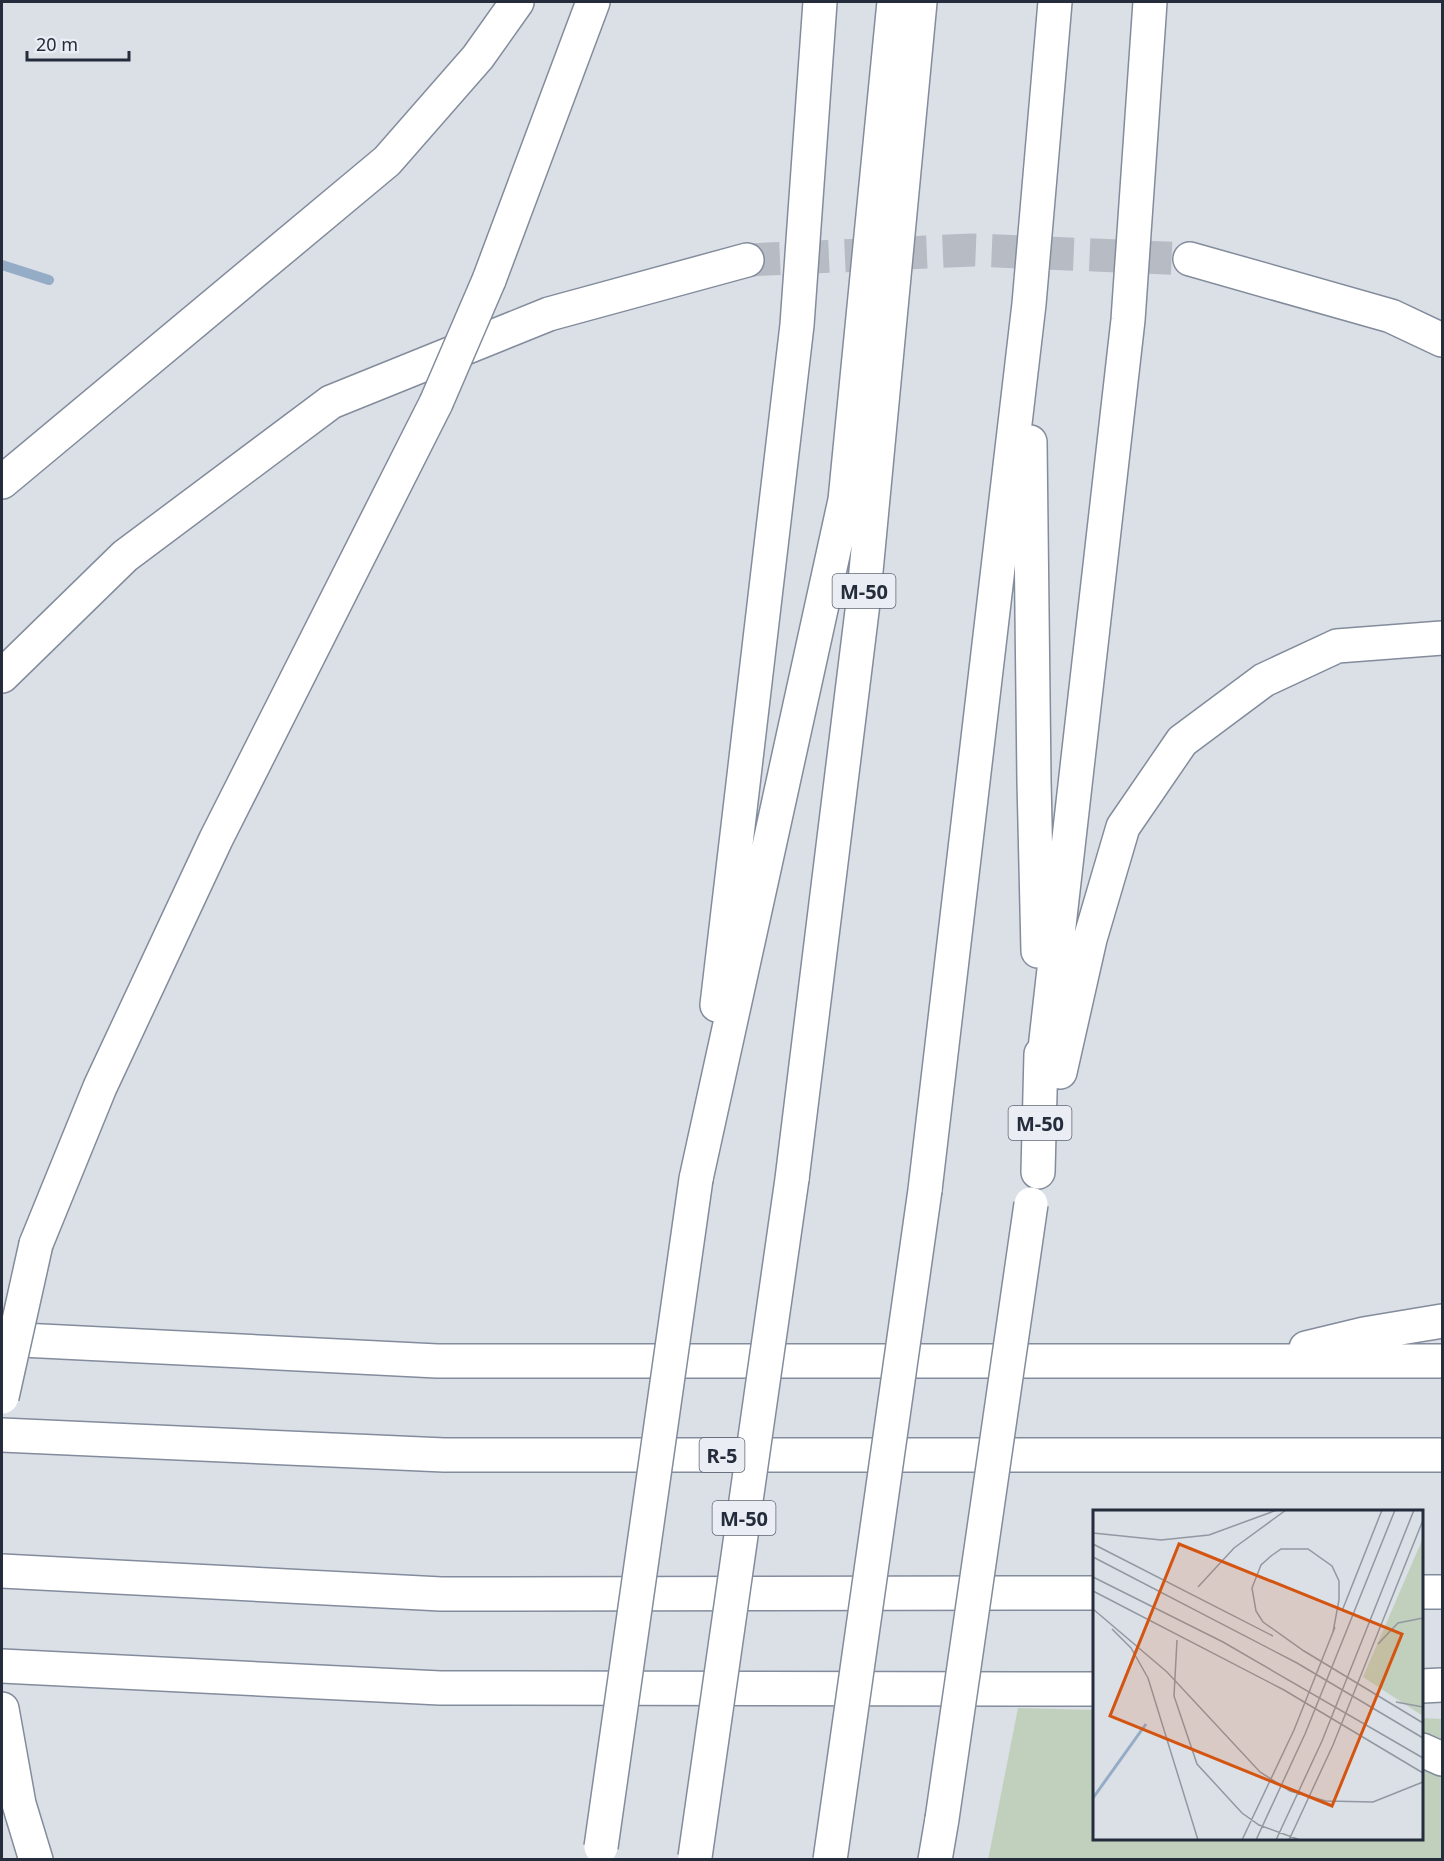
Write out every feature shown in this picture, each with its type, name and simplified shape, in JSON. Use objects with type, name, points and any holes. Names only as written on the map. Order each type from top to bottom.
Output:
[{"type":"highway","points":[[2,482],[387,161],[478,57],[518,2]]},
{"type":"highway","points":[[2,1397],[36,1244],[100,1087],[216,839],[436,403],[489,280],[593,2]]},
{"type":"highway","points":[[600,1853],[696,1179],[797,325],[820,2]]},
{"type":"highway","points":[[696,1179],[845,500],[894,2]]},
{"type":"highway","name":"M-50","points":[[695,1858],[792,1179],[863,603],[920,2]]},
{"type":"highway","points":[[830,1860],[925,1190],[1029,304],[1055,2]]},
{"type":"highway","points":[[1041,1075],[1128,320],[1150,2]]},
{"type":"highway","points":[[2,676],[125,556],[331,402],[549,314],[747,260]]},
{"type":"highway","points":[[1190,260],[1391,316],[1443,340]]},
{"type":"highway","points":[[1029,304],[1034,782],[1041,1075]]},
{"type":"highway","points":[[1038,1172],[1090,939],[1123,827],[1182,741],[1264,680],[1337,646],[1443,638]]},
{"type":"highway","name":"M-50","points":[[942,1819],[1031,1204],[1038,1172],[1041,1075]]},
{"type":"highway","points":[[1254,1361],[1364,1334],[1443,1321]]},
{"type":"highway","points":[[2,1339],[437,1361],[1443,1361]]},
{"type":"highway","name":"R-5","points":[[2,1435],[444,1455],[1443,1455]]},
{"type":"highway","points":[[2,1571],[441,1594],[1093,1593]]},
{"type":"highway","points":[[1423,1592],[1443,1592]]},
{"type":"highway","points":[[2,1666],[441,1688],[1093,1689]]},
{"type":"highway","points":[[1423,1686],[1443,1685]]},
{"type":"highway","points":[[1003,1690],[1038,1704],[1093,1709]]},
{"type":"highway","points":[[2,1709],[19,1804],[36,1860]]},
{"type":"highway","points":[[1423,1750],[1443,1759]]},
{"type":"highway","points":[[935,1860],[942,1819]]},
{"type":"highway","points":[[940,1860],[942,1819]]},
{"type":"green space","points":[[1018,1708],[1093,1710],[1093,1840],[1423,1840],[1423,1718],[1442,1719],[1442,1859],[988,1860]]},
{"type":"waterway","points":[[2,265],[49,280]]},
{"type":"tunnel","points":[[747,260],[973,250],[1190,259]]}]
